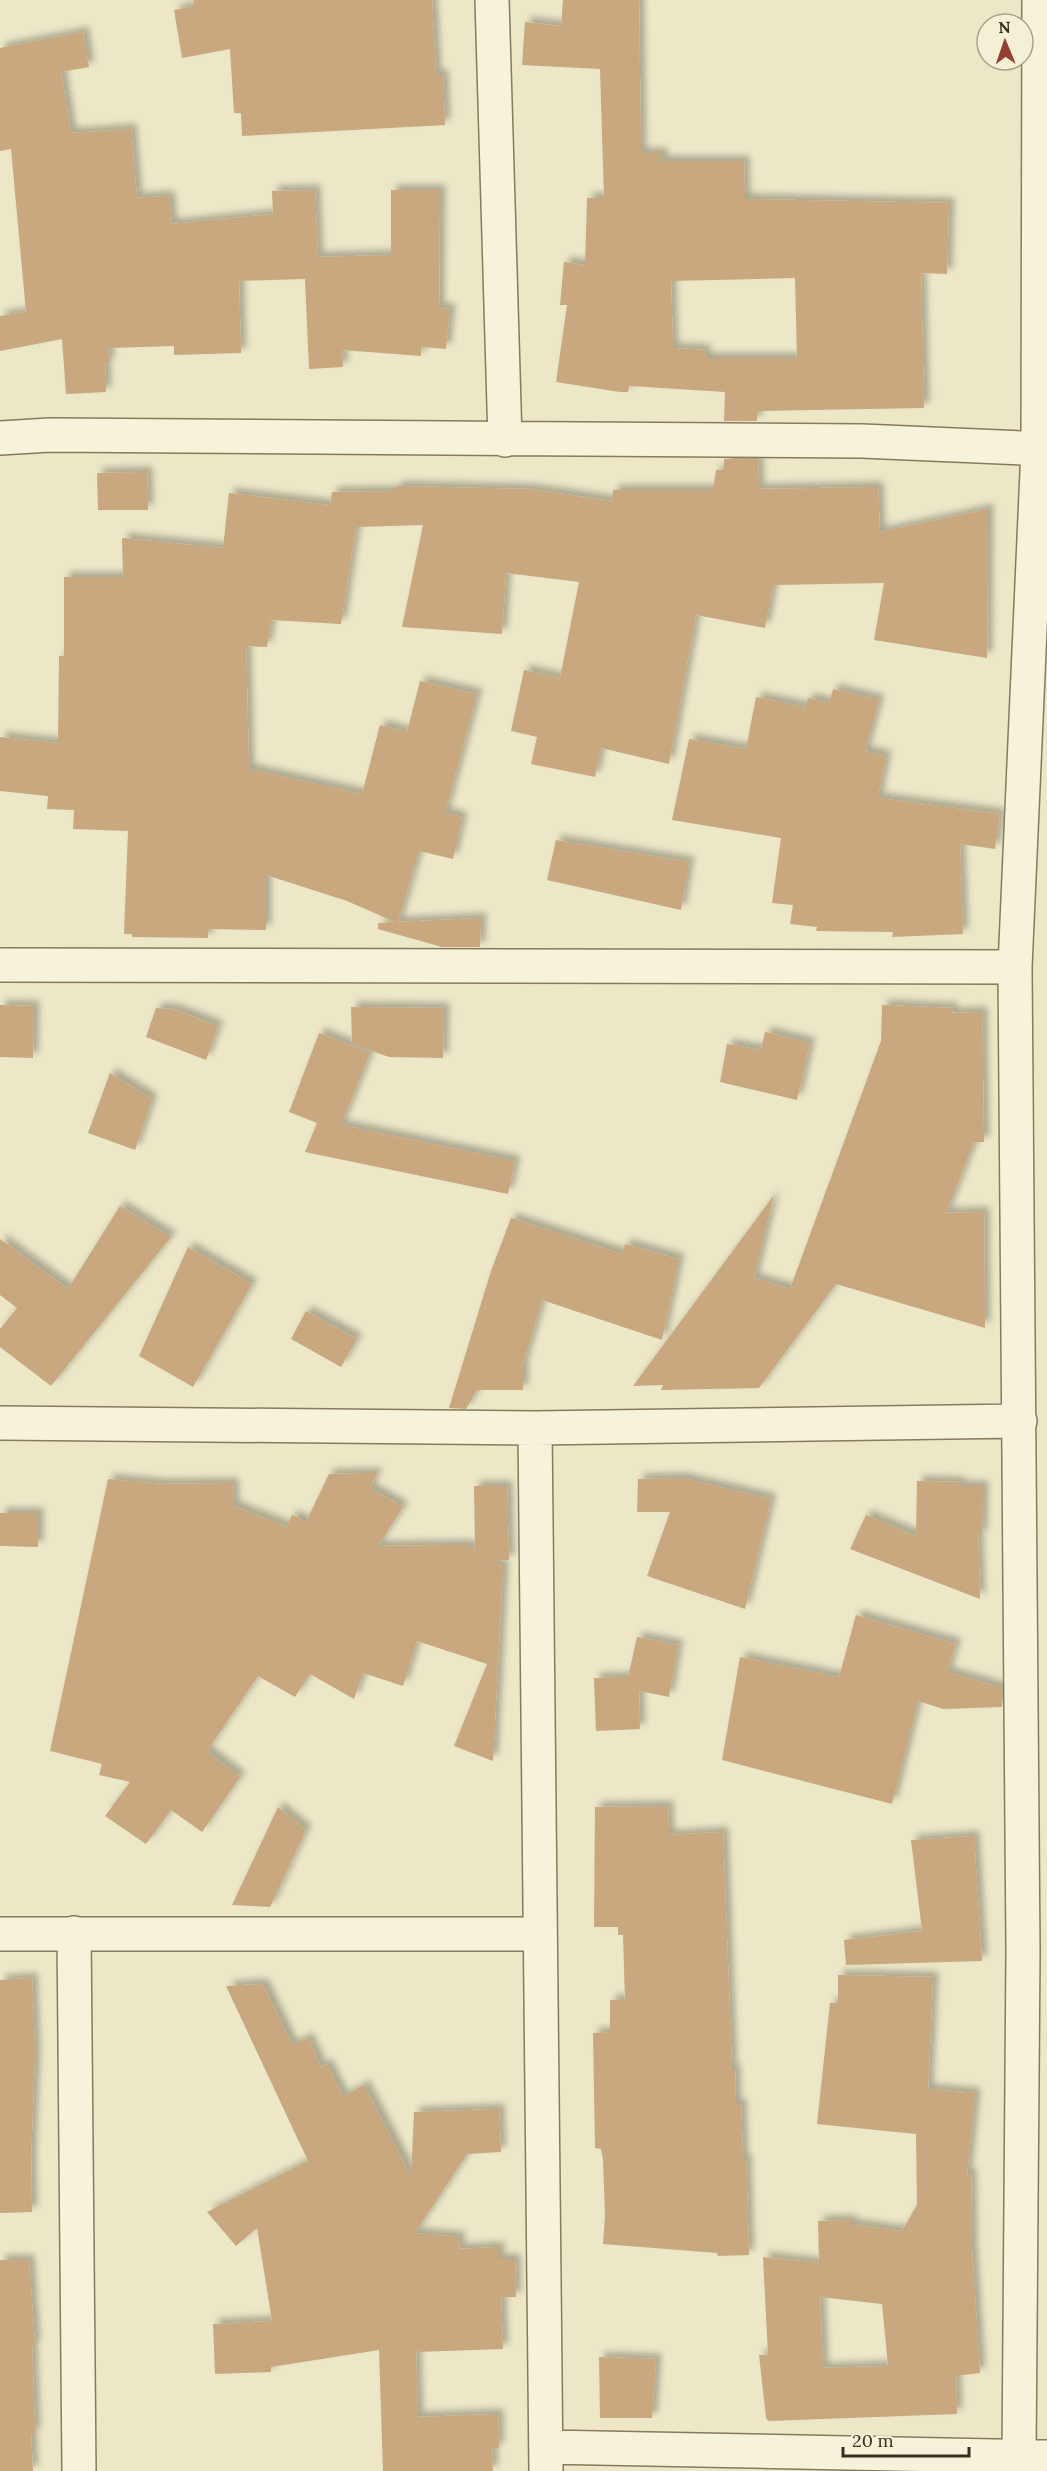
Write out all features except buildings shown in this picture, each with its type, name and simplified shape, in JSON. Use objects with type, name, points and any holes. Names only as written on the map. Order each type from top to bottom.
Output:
[{"type":"street","points":[[492,0],[505,440]]},
{"type":"street","points":[[535,1428],[546,2459],[1033,2457],[1035,1952],[1020,1421],[1015,967],[1042,449],[1040,0]]},
{"type":"street","points":[[0,438],[50,435],[862,441],[1042,449]]},
{"type":"street","points":[[0,965],[1015,967]]},
{"type":"street","points":[[0,1423],[535,1428],[1020,1421]]},
{"type":"street","points":[[74,1933],[79,2471]]},
{"type":"street","points":[[0,1934],[540,1934]]}]
